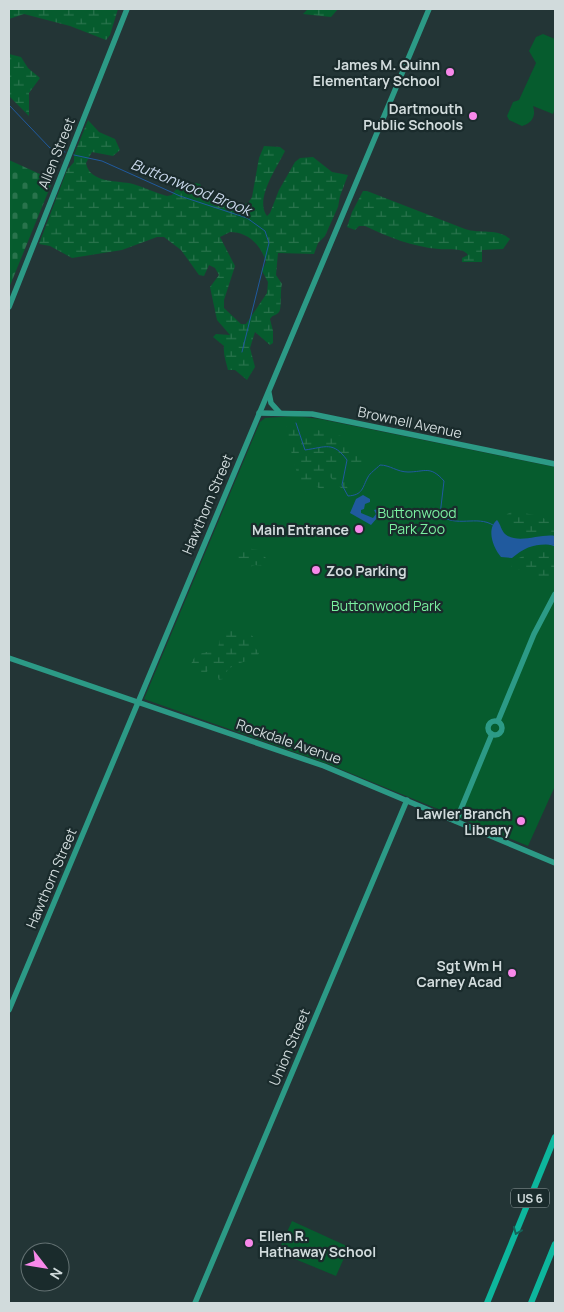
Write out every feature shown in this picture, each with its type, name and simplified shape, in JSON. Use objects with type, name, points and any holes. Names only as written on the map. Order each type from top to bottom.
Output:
[{"type":"main road","name":"Allen Street","points":[[9,308],[128,9]]},
{"type":"main road","name":"Hawthorn Street","points":[[9,1010],[430,9]]},
{"type":"main road","points":[[268,393],[271,403],[280,413]]},
{"type":"main road","name":"Brownell Avenue","points":[[260,413],[320,416],[555,464]]},
{"type":"main road","points":[[498,721],[534,634],[555,594]]},
{"type":"main road","name":"Rockdale Avenue","points":[[9,658],[324,766],[555,863]]},
{"type":"main road","points":[[492,721],[498,721],[502,725],[501,731],[498,734],[492,734],[488,732],[488,726],[492,721]]},
{"type":"main road","points":[[456,821],[492,734]]},
{"type":"main road","name":"Union Street","points":[[195,1303],[407,800]]},
{"type":"main road","name":"US 6","points":[[487,1303],[555,1137]]},
{"type":"main road","points":[[531,1303],[555,1244]]},
{"type":"green space","points":[[9,9],[118,9],[110,35],[106,40],[70,26],[24,14],[9,19]]},
{"type":"green space","points":[[308,9],[338,9],[331,17],[303,14]]},
{"type":"green space","points":[[543,34],[555,39],[555,109],[553,114],[533,106],[533,118],[529,123],[522,126],[509,120],[507,116],[513,102],[519,100],[536,63],[529,51],[536,37]]},
{"type":"green space","points":[[9,54],[21,57],[28,68],[40,78],[29,93],[29,116],[9,96]]},
{"type":"green space","points":[[88,120],[99,132],[115,139],[120,150],[113,156],[92,152],[86,163],[93,175],[105,180],[133,184],[167,196],[172,195],[184,185],[196,183],[200,184],[204,194],[209,197],[226,203],[244,204],[248,203],[252,197],[259,158],[264,146],[280,147],[285,151],[268,183],[263,201],[267,216],[279,190],[295,162],[300,158],[313,157],[332,172],[348,175],[338,207],[325,236],[318,243],[314,254],[278,253],[276,275],[282,284],[280,310],[270,319],[273,343],[270,345],[255,332],[250,348],[255,367],[247,380],[235,370],[228,370],[224,346],[213,337],[216,334],[230,335],[217,320],[210,287],[219,275],[215,268],[209,265],[204,276],[199,275],[181,250],[164,237],[157,237],[122,250],[72,258],[50,246],[39,244],[67,170],[74,162],[74,155]],"holes":[[[230,232],[248,237],[261,250],[266,262],[262,271],[268,282],[267,293],[246,324],[241,324],[224,308],[224,300],[235,266],[220,237]]]},
{"type":"green space","points":[[9,160],[53,180],[9,288]]},
{"type":"green space","points":[[363,191],[465,229],[494,232],[510,239],[503,249],[482,250],[482,262],[462,262],[462,258],[468,255],[463,251],[410,244],[365,226],[359,226],[355,230],[347,227],[352,212]]},
{"type":"green space","name":"Buttonwood Park","points":[[295,416],[320,419],[555,467],[555,786],[528,846],[328,764],[144,699],[260,422],[265,418]]},
{"type":"green space","points":[[288,426],[301,429],[311,427],[341,436],[345,440],[348,449],[368,464],[364,467],[339,462],[332,465],[346,483],[350,497],[325,472],[322,476],[328,487],[327,491],[323,491],[309,481],[305,492],[302,492],[290,447],[280,435],[282,429]]},
{"type":"green space","points":[[514,511],[539,516],[555,524],[555,532],[527,533],[514,530],[505,520],[507,514]]},
{"type":"green space","points":[[242,547],[258,550],[270,562],[269,567],[255,565],[244,569],[235,562],[234,556]]},
{"type":"green space","points":[[535,550],[555,554],[555,573],[551,581],[511,567],[513,561]]},
{"type":"green space","points":[[227,625],[242,633],[250,633],[254,638],[254,646],[259,653],[256,659],[232,667],[223,679],[219,680],[216,663],[210,665],[206,674],[201,675],[193,672],[191,666],[195,657],[218,648],[222,630]]},
{"type":"green space","points":[[292,1221],[349,1247],[336,1276],[278,1252]]},
{"type":"water","points":[[363,495],[370,499],[370,502],[365,504],[361,513],[373,518],[376,514],[374,510],[382,508],[383,511],[371,525],[350,513],[356,499]]},
{"type":"water","points":[[497,520],[505,534],[510,537],[523,539],[555,536],[555,545],[537,545],[527,548],[512,558],[501,557],[495,549],[491,533]]},
{"type":"waterway","name":"Buttonwood Brook","points":[[9,105],[50,148],[65,152]]},
{"type":"waterway","name":"Buttonwood Brook","points":[[74,155],[102,161],[180,196],[247,218],[265,231],[269,243],[242,352]]},
{"type":"waterway","name":"Buttonwood Brook","points":[[296,423],[305,450],[329,447],[337,450],[347,460],[342,485],[348,496],[357,494],[363,488],[369,476],[380,465],[404,472],[431,471],[444,481],[440,515],[453,521],[480,521],[493,525]]},
{"type":"waterway","name":"Buttonwood Brook","points":[[549,544],[555,546]]},
{"type":"place","name":"James M. Quinn Elementary School","points":[[450,72]]},
{"type":"place","name":"Dartmouth Public Schools","points":[[473,116]]},
{"type":"place","name":"Main Entrance","points":[[359,529]]},
{"type":"place","name":"Zoo Parking","points":[[316,570]]},
{"type":"place","name":"Lawler Branch Library","points":[[521,821]]},
{"type":"place","name":"Sgt Wm H Carney Acad","points":[[512,973]]},
{"type":"place","name":"Ellen R. Hathaway School","points":[[249,1243]]},
{"type":"park label","name":"Buttonwood Park Zoo","points":[[417,520]]}]
